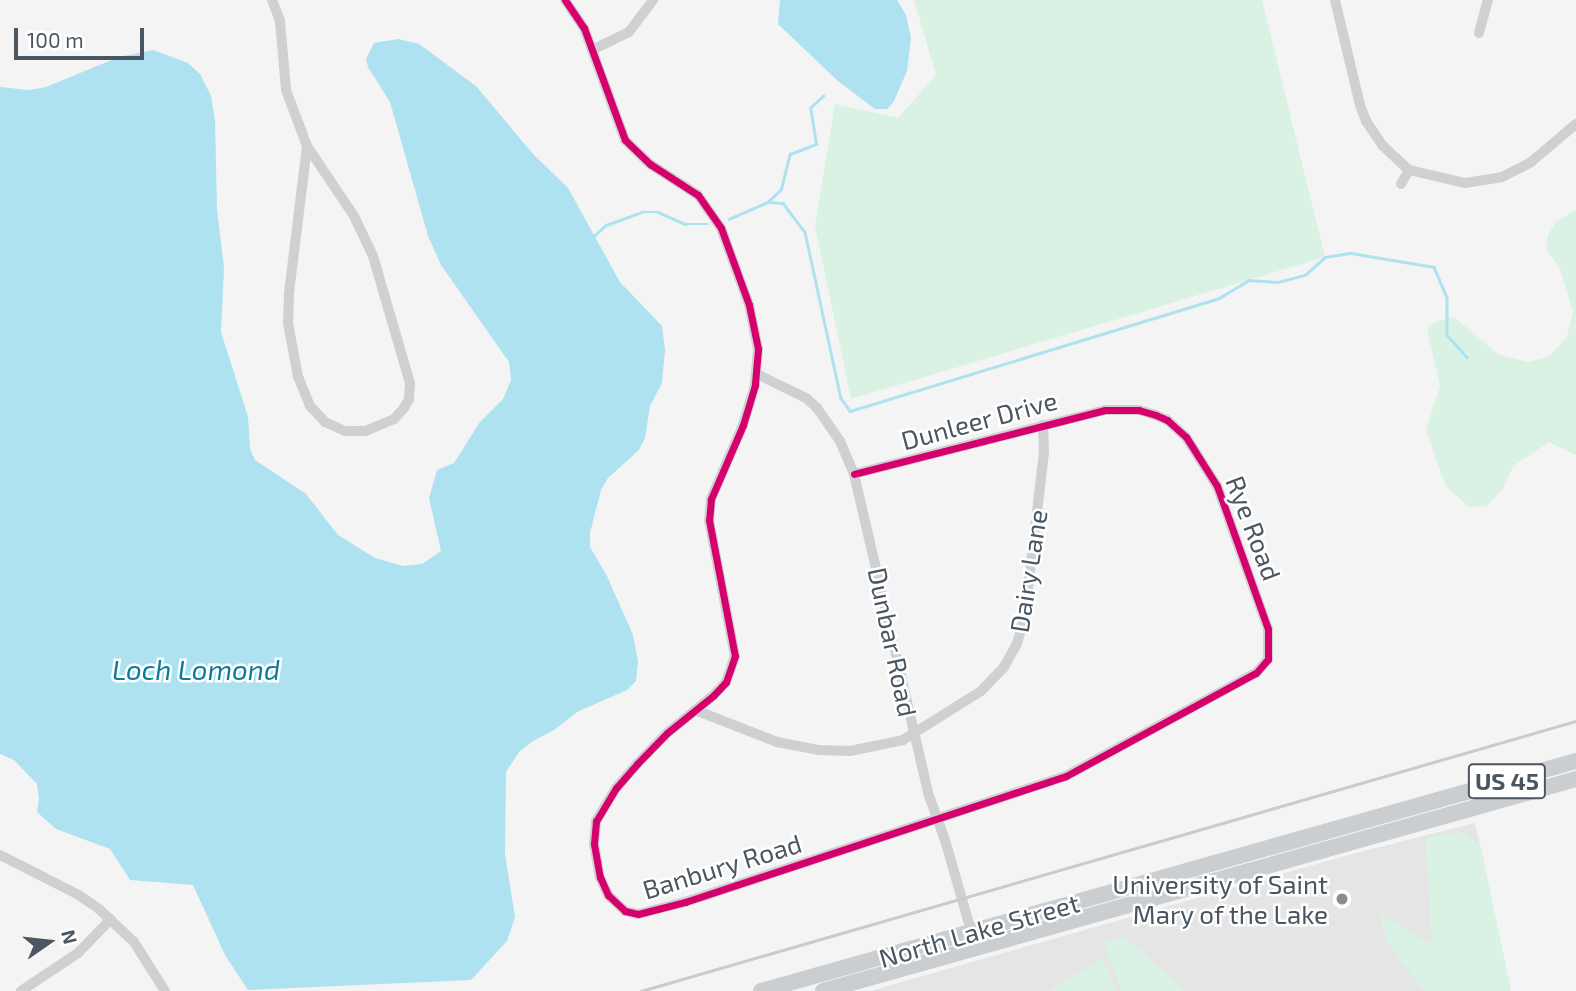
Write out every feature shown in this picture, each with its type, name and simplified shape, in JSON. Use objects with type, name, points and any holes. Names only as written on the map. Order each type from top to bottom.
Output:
[{"type":"main road","name":"US 45","points":[[1441,808],[1576,761]]},
{"type":"main road","name":"US 45","points":[[1441,808],[1576,779]]},
{"type":"main road","name":"North Lake Street","points":[[761,991],[974,940],[1441,808]]},
{"type":"main road","name":"North Lake Street","points":[[823,991],[974,940]]},
{"type":"street","points":[[272,0],[280,22],[286,90],[307,146],[354,216],[372,254],[410,383],[409,399],[404,408],[394,418],[366,431],[345,430],[325,422],[310,407],[298,377],[288,323],[289,293],[307,146]]},
{"type":"street","name":"Banbury Road","points":[[565,0],[584,28],[625,140],[650,164],[698,195],[721,228],[749,305],[758,349],[757,374],[743,425],[711,499],[709,520],[735,656],[726,682],[667,733],[637,764],[610,797],[596,821],[594,844],[600,877],[608,895],[626,912],[638,914],[685,902],[1066,776],[1256,673]]},
{"type":"street","points":[[592,50],[629,32],[653,0]]},
{"type":"street","points":[[1335,0],[1366,121],[1382,145],[1409,170],[1465,183],[1502,177],[1531,162],[1576,124]]},
{"type":"street","points":[[1479,33],[1488,0]]},
{"type":"street","points":[[1401,184],[1409,170]]},
{"type":"street","name":"Dunbar Road","points":[[757,374],[806,398],[817,408],[840,441],[854,474],[913,735],[974,940]]},
{"type":"street","name":"Dunleer Drive","points":[[854,474],[1115,409]]},
{"type":"street","name":"Rye Road","points":[[1115,409],[1139,410],[1167,420],[1186,437],[1206,466],[1235,530],[1268,629],[1268,659],[1256,673]]},
{"type":"street","name":"Dairy Lane","points":[[695,710],[751,734],[819,750],[850,751],[876,747],[913,735],[981,691],[1004,667],[1017,644],[1029,588],[1044,453],[1043,425]]},
{"type":"street","points":[[0,855],[77,894],[111,919],[134,942],[165,991]]},
{"type":"street","points":[[22,991],[78,953],[111,919]]},
{"type":"shaded area","name":"University of Saint Mary of the Lake","points":[[1475,823],[1511,991],[870,991],[1352,854]]},
{"type":"green space","points":[[914,0],[1262,0],[1325,257],[851,399],[815,226],[835,104],[898,118],[936,75]]},
{"type":"green space","points":[[1576,210],[1576,455],[1549,442],[1513,466],[1503,489],[1487,506],[1469,507],[1445,485],[1426,430],[1440,386],[1427,329],[1435,322],[1454,317],[1499,355],[1527,362],[1548,357],[1566,339],[1573,312],[1559,266],[1546,249],[1548,235],[1556,222]]},
{"type":"green space","points":[[1463,832],[1481,847],[1511,991],[1424,991],[1389,944],[1379,914],[1432,944],[1426,838]]},
{"type":"green space","points":[[1123,936],[1186,991],[1122,991],[1104,942]]},
{"type":"green space","points":[[1102,958],[1117,991],[1050,991]]},
{"type":"water","points":[[780,0],[897,0],[906,15],[911,38],[907,71],[893,103],[887,109],[875,109],[839,82],[778,24]]},
{"type":"water","name":"Loch Lomond","points":[[398,39],[419,44],[476,86],[533,154],[568,188],[620,282],[662,326],[665,350],[662,383],[650,406],[645,438],[639,450],[608,478],[601,490],[590,533],[590,547],[607,576],[633,635],[638,661],[636,681],[627,690],[577,712],[554,730],[533,741],[519,752],[506,772],[505,854],[515,917],[507,941],[471,980],[248,990],[225,955],[193,885],[130,880],[110,849],[56,829],[37,812],[37,784],[14,760],[0,754],[0,87],[29,90],[46,87],[119,57],[153,50],[188,63],[200,74],[211,96],[215,120],[217,209],[224,268],[221,332],[248,417],[250,449],[255,460],[306,494],[338,535],[375,558],[403,566],[422,564],[441,551],[429,498],[437,470],[454,463],[480,422],[503,399],[511,380],[509,362],[441,265],[428,236],[390,102],[368,67],[366,59],[374,43]]},
{"type":"waterway","points":[[729,219],[768,202],[781,189],[790,154],[816,144],[810,108],[823,96]]},
{"type":"waterway","points":[[768,202],[783,203],[805,232],[841,398],[850,411],[1219,298],[1249,280],[1278,282],[1305,275],[1325,257],[1351,253],[1434,267],[1447,297],[1447,335],[1467,357]]},
{"type":"waterway","points":[[594,236],[606,225],[642,212],[658,212],[685,224],[708,224]]},
{"type":"railway","points":[[641,991],[1576,721]]},
{"type":"cycle path","points":[[565,0],[584,28],[625,140],[650,164],[698,195],[721,228],[749,305],[758,349],[755,385],[743,425],[711,499],[709,520],[735,656],[726,682],[667,733],[637,764],[616,788],[596,821],[594,844],[600,877],[608,895],[625,911],[638,914],[685,902],[1066,776],[1256,673],[1268,659],[1268,629],[1217,486],[1186,437],[1167,420],[1156,415],[1139,410],[1105,410],[854,474]]},
{"type":"place","name":"University of Saint Mary of the Lake","points":[[1342,899]]}]
